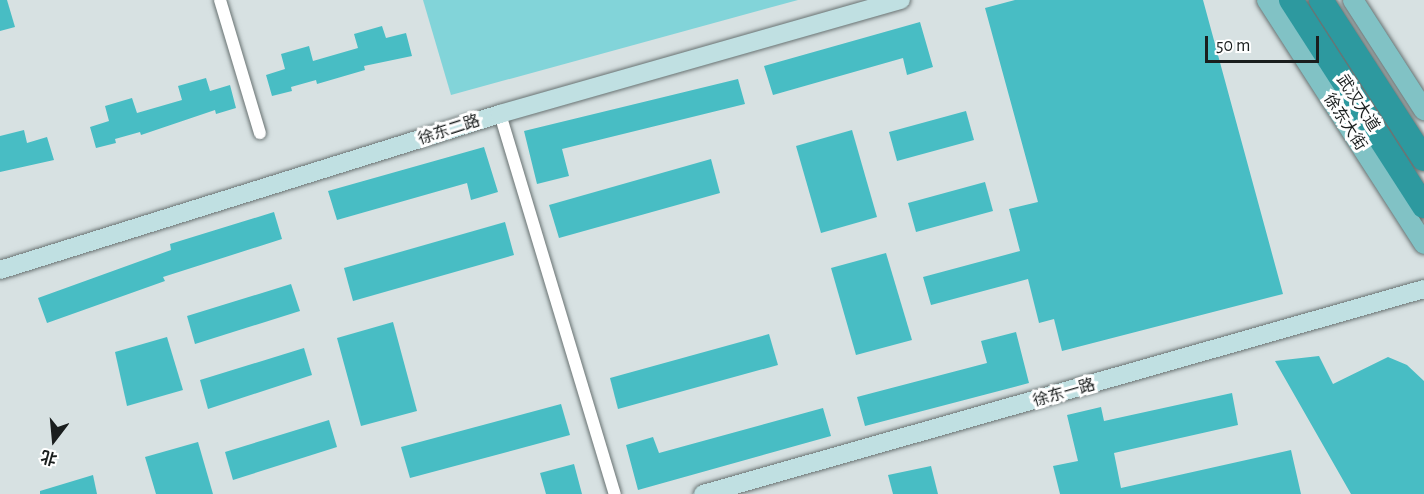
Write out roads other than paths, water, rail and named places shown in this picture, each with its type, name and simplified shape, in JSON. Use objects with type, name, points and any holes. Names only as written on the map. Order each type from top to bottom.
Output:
[{"type":"highway","name":"武汉大道","points":[[1291,0],[1424,206]]},
{"type":"highway","name":"武汉大道","points":[[1321,0],[1424,159]]},
{"type":"main road","name":"徐东大街","points":[[1267,0],[1424,244]]},
{"type":"main road","points":[[1353,0],[1424,110]]},
{"type":"street","points":[[220,0],[260,132]]},
{"type":"street","name":"徐东二路","points":[[0,270],[500,114],[901,0]]},
{"type":"street","points":[[500,114],[615,494]]},
{"type":"street","name":"徐东一路","points":[[703,494],[1424,289]]}]
